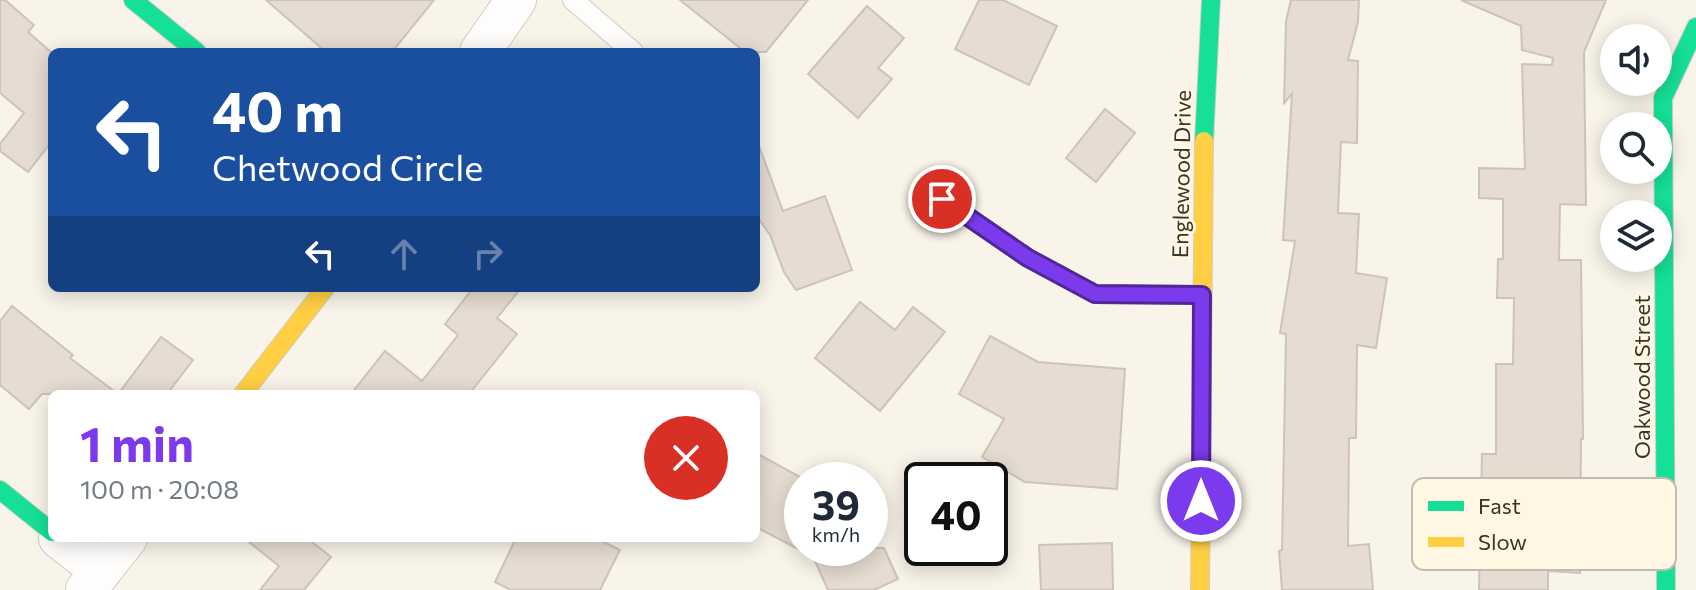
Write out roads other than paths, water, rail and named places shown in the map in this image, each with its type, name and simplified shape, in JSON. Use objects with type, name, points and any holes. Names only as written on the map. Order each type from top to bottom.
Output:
[{"type":"street","points":[[133,0],[192,48]]},
{"type":"street","points":[[483,48],[516,0]]},
{"type":"street","name":"Englewood Drive","points":[[1200,590],[1204,152],[1211,0]]},
{"type":"street","name":"Oakwood Street","points":[[1665,478],[1663,98],[1696,27]]},
{"type":"street","points":[[942,199],[1028,258],[1095,294],[1202,295]]},
{"type":"street","points":[[246,390],[322,292]]},
{"type":"street","points":[[0,490],[48,529]]},
{"type":"street","points":[[62,542],[93,581],[124,542]]},
{"type":"street","name":"Oakwood Street","points":[[1666,570],[1666,590]]},
{"type":"lane","points":[[573,0],[628,48]]}]
